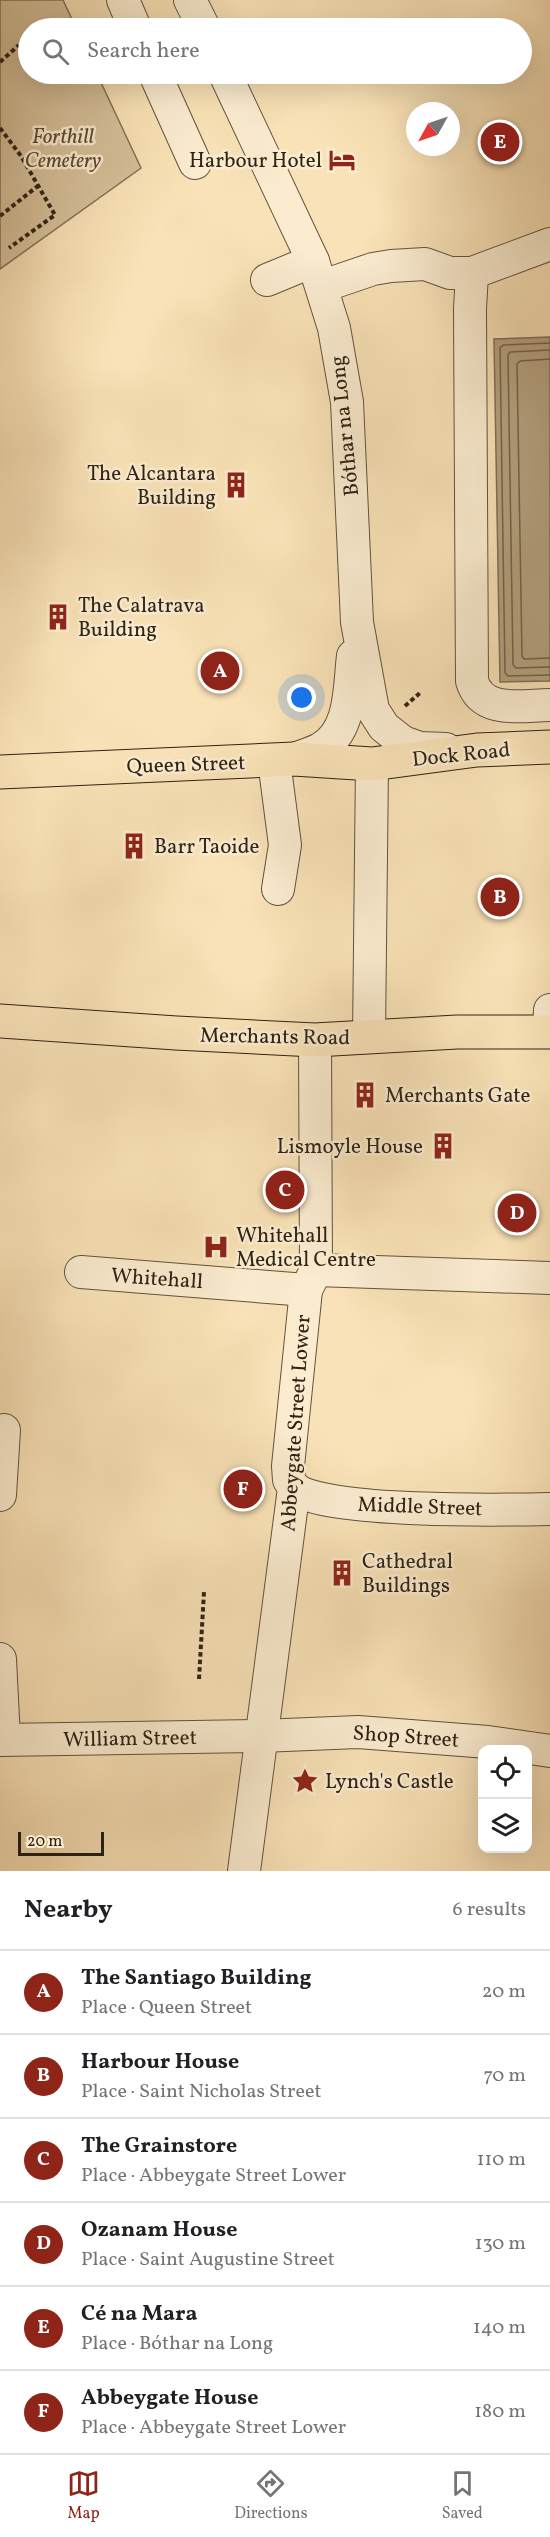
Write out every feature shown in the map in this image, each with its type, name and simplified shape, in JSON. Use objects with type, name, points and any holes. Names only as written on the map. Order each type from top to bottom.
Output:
[{"type":"main road","name":"Dock Road","points":[[372,764],[477,750],[550,747]]},
{"type":"main road","name":"Queen Street","points":[[0,772],[284,760],[372,764]]},
{"type":"main road","name":"Merchants Road","points":[[0,1021],[176,1034],[315,1040],[549,1024]]},
{"type":"street","points":[[123,0],[131,18]]},
{"type":"street","points":[[190,0],[199,18]]},
{"type":"street","points":[[159,84],[195,163]]},
{"type":"street","name":"Bóthar na Long","points":[[230,84],[318,274],[334,328],[347,402],[357,622],[373,710],[384,727],[403,742],[420,748],[477,750]]},
{"type":"street","points":[[267,280],[425,264],[450,273],[472,273],[550,244]]},
{"type":"street","points":[[472,273],[470,309],[472,681],[475,692],[491,704],[502,706],[550,705]]},
{"type":"street","name":"Bóthar na Long","points":[[284,760],[321,748],[334,738],[342,726],[357,622]]},
{"type":"street","points":[[278,889],[285,845],[284,760]]},
{"type":"street","points":[[369,1037],[372,764]]},
{"type":"street","name":"Abbeygate Street Lower","points":[[244,1871],[294,1488],[289,1480],[288,1466],[311,1280],[315,1040]]},
{"type":"street","name":"Whitehall","points":[[81,1272],[311,1280],[550,1278]]},
{"type":"street","points":[[0,1495],[4,1430]]},
{"type":"street","name":"Middle Street","points":[[294,1488],[306,1496],[362,1505],[550,1509]]},
{"type":"street","points":[[0,1659],[2,1740]]},
{"type":"street","name":"Shop Street","points":[[261,1736],[358,1732],[488,1742],[550,1751]]},
{"type":"street","name":"William Street","points":[[2,1740],[261,1736]]},
{"type":"path","points":[[0,62],[18,46]]},
{"type":"path","points":[[0,128],[39,185],[55,215],[9,248]]},
{"type":"path","points":[[0,216],[39,185]]},
{"type":"path","points":[[398,712],[421,692]]},
{"type":"path","points":[[199,1679],[204,1592]]},
{"type":"green space","name":"Forthill Cemetery","points":[[0,0],[63,0],[71,18],[18,18],[18,84],[102,84],[141,168],[0,269]]},
{"type":"water","points":[[550,337],[550,681],[500,682],[494,339]]},
{"type":"place","name":"Cé na Mara","points":[[500,142]]},
{"type":"place","name":"Harbour Hotel","points":[[342,160]]},
{"type":"place","name":"The Alcantara Building","points":[[236,485]]},
{"type":"place","name":"The Calatrava Building","points":[[58,617]]},
{"type":"place","name":"The Santiago Building","points":[[220,671]]},
{"type":"place","name":"Barr Taoide","points":[[134,846]]},
{"type":"place","name":"Harbour House","points":[[500,897]]},
{"type":"place","name":"Merchants Gate","points":[[365,1095]]},
{"type":"place","name":"Lismoyle House","points":[[443,1146]]},
{"type":"place","name":"The Grainstore","points":[[285,1190]]},
{"type":"place","name":"Ozanam House","points":[[517,1213]]},
{"type":"place","name":"Whitehall Medical Centre","points":[[216,1247]]},
{"type":"place","name":"Abbeygate House","points":[[243,1489]]},
{"type":"place","name":"Cathedral Buildings","points":[[342,1573]]},
{"type":"place","name":"Lynch's Castle","points":[[305,1781]]}]
